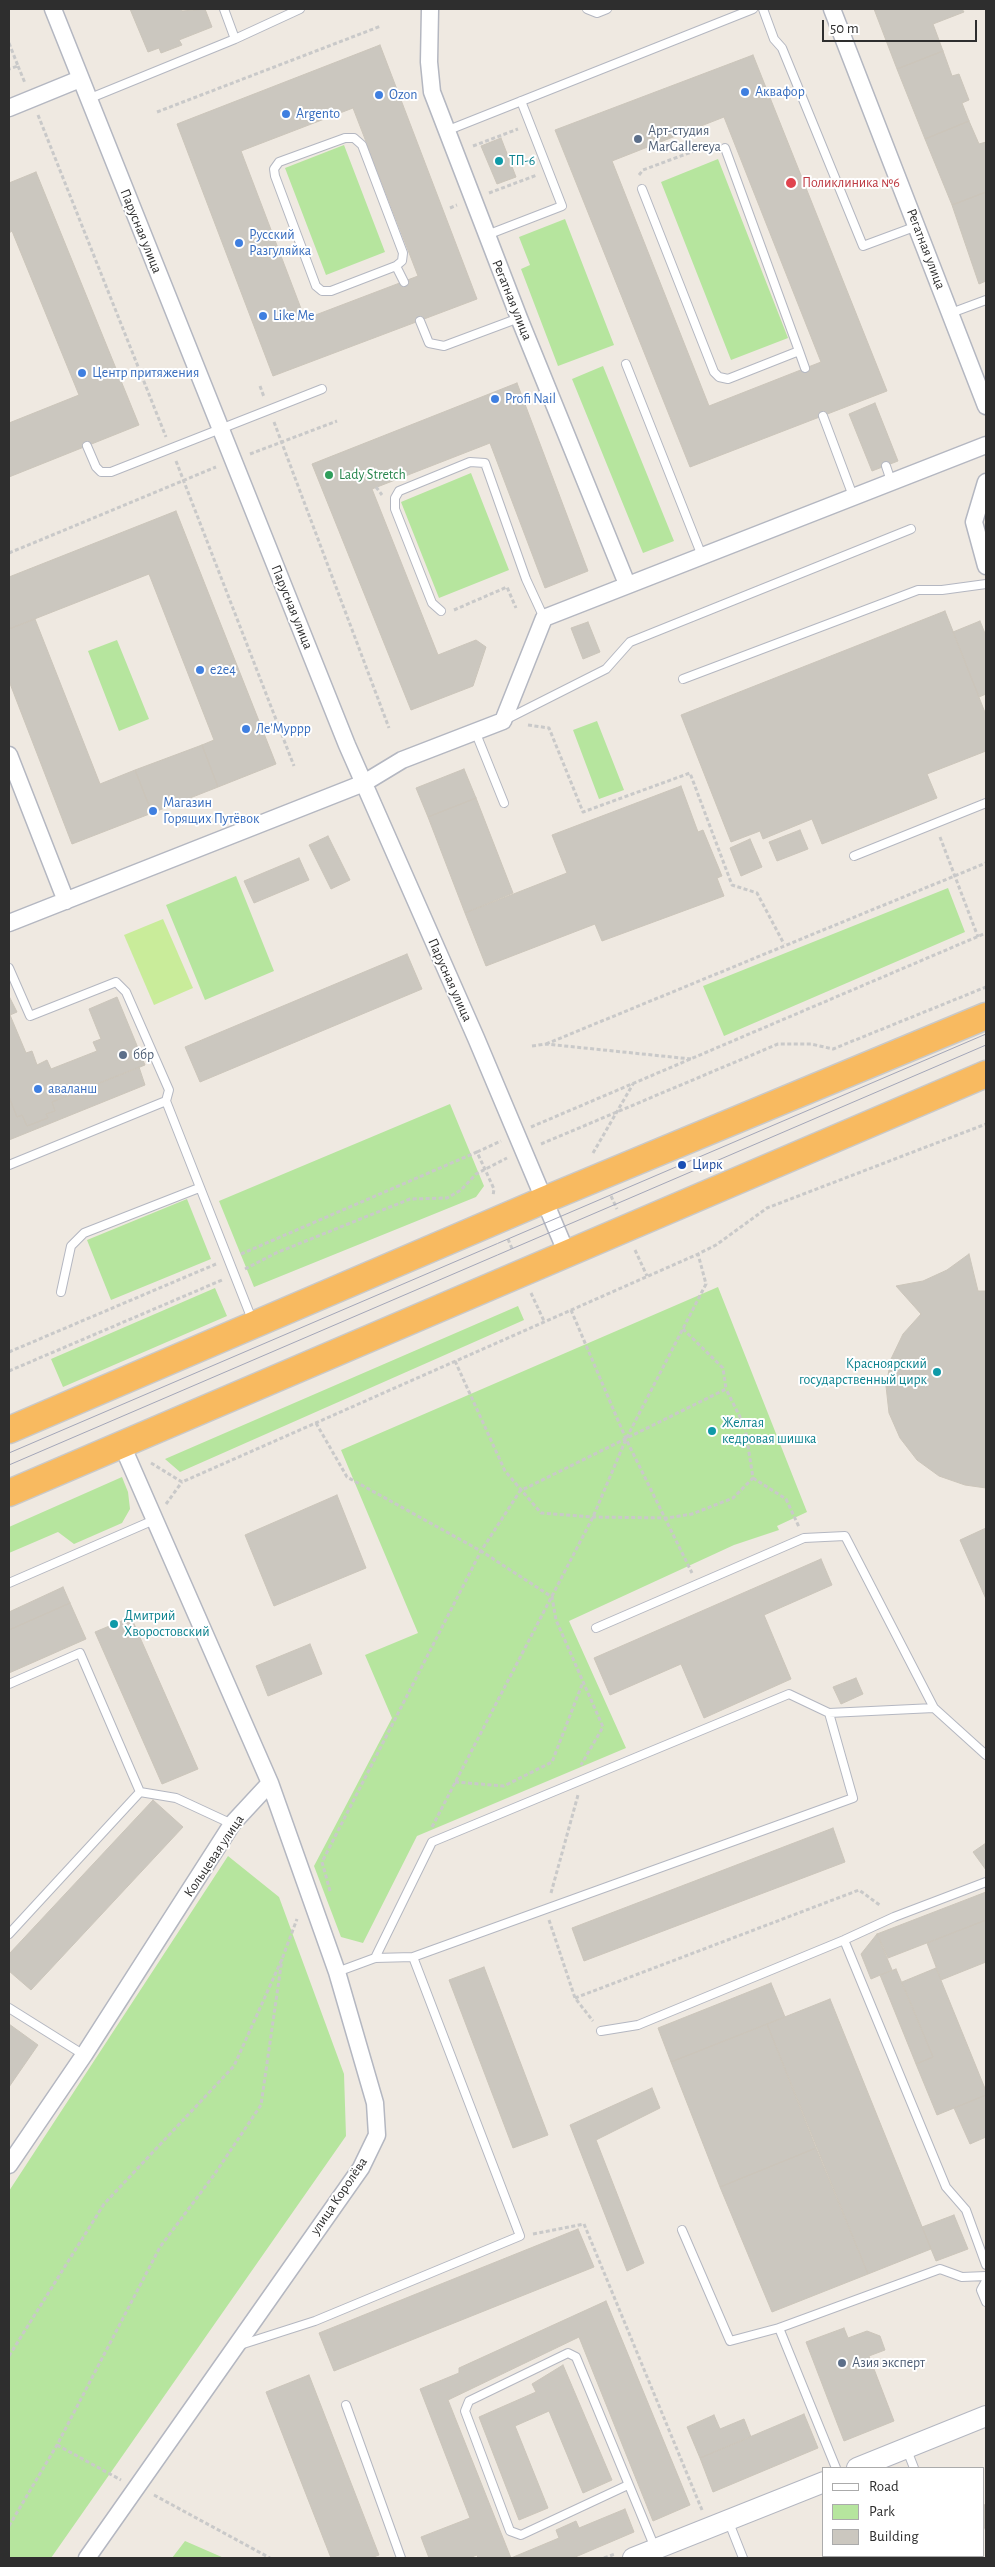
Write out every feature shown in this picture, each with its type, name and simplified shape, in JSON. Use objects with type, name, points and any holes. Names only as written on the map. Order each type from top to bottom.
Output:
[{"type":"highway","points":[[9,1430],[255,1326],[544,1200],[986,1016]]},
{"type":"highway","points":[[9,1493],[986,1074]]},
{"type":"street","name":"Парусная улица","points":[[53,9],[232,460],[364,783],[567,1254]]},
{"type":"street","name":"Регатная улица","points":[[430,9],[429,75],[432,92],[454,153],[627,584]]},
{"type":"street","name":"Регатная улица","points":[[832,9],[986,406]]},
{"type":"street","points":[[9,108],[80,79]]},
{"type":"street","points":[[9,923],[364,783],[402,760],[503,720],[544,618],[853,496],[888,473],[986,445]]},
{"type":"street","points":[[986,482],[974,522],[986,566]]},
{"type":"street","points":[[9,755],[66,901]]},
{"type":"street","points":[[122,1445],[270,1783]]},
{"type":"street","name":"Кольцевая улица","points":[[11,2157],[84,2055],[232,1824],[270,1783]]},
{"type":"street","name":"улица Королёва","points":[[87,2558],[361,2168],[377,2135],[374,2103],[336,1972],[270,1783]]},
{"type":"street","points":[[859,2467],[986,2416]]},
{"type":"street","points":[[633,2558],[822,2483]]},
{"type":"lane","points":[[224,9],[235,39]]},
{"type":"lane","points":[[88,99],[235,39],[300,9]]},
{"type":"lane","points":[[587,9],[597,13],[608,9]]},
{"type":"lane","points":[[446,131],[753,9]]},
{"type":"lane","points":[[763,9],[774,39],[782,48],[863,246],[917,226]]},
{"type":"lane","points":[[9,116],[32,100]]},
{"type":"lane","points":[[487,235],[562,206],[521,101]]},
{"type":"lane","points":[[345,138],[354,138],[362,145],[403,253],[402,261],[396,266],[331,291],[322,291],[316,286],[275,176],[274,169],[279,162],[345,138]]},
{"type":"lane","points":[[725,148],[805,368]]},
{"type":"lane","points":[[642,190],[718,378],[728,379],[799,351]]},
{"type":"lane","points":[[396,266],[404,282]]},
{"type":"lane","points":[[951,313],[986,300]]},
{"type":"lane","points":[[420,321],[429,343],[444,346],[520,318]]},
{"type":"lane","points":[[626,364],[702,556]]},
{"type":"lane","points":[[87,446],[96,468],[101,472],[110,472],[322,389]]},
{"type":"lane","points":[[823,416],[853,496]]},
{"type":"lane","points":[[442,611],[432,603],[395,509],[395,498],[399,491],[470,462],[485,463],[526,579],[544,618]]},
{"type":"lane","points":[[503,720],[606,669],[630,642],[911,529]]},
{"type":"lane","points":[[683,679],[918,590],[942,590],[986,584]]},
{"type":"lane","points":[[476,731],[504,803]]},
{"type":"lane","points":[[854,856],[986,803]]},
{"type":"lane","points":[[9,968],[30,1016],[116,982],[126,992],[169,1090],[166,1101],[227,1260],[255,1326]]},
{"type":"lane","points":[[9,1165],[166,1101]]},
{"type":"lane","points":[[61,1292],[71,1246],[84,1233],[199,1188]]},
{"type":"lane","points":[[9,1583],[154,1520]]},
{"type":"lane","points":[[596,1628],[804,1538],[845,1536],[934,1708],[986,1755]]},
{"type":"lane","points":[[9,1684],[80,1654],[140,1792]]},
{"type":"lane","points":[[375,1958],[432,1842],[789,1694],[829,1713],[934,1708]]},
{"type":"lane","points":[[336,1972],[375,1958],[413,1957],[546,1911],[853,1798],[829,1713]]},
{"type":"lane","points":[[140,1792],[176,1798],[232,1824]]},
{"type":"lane","points":[[9,1934],[140,1792]]},
{"type":"lane","points":[[601,2031],[638,2025],[844,1940],[894,1917],[986,1882]]},
{"type":"lane","points":[[844,1940],[946,2187],[966,2210],[986,2265]]},
{"type":"lane","points":[[233,2348],[315,2321],[520,2236],[413,1957]]},
{"type":"lane","points":[[9,2008],[84,2055]]},
{"type":"lane","points":[[682,2230],[730,2341],[779,2328],[940,2269],[962,2277],[986,2276]]},
{"type":"lane","points":[[986,2281],[981,2290],[986,2302]]},
{"type":"lane","points":[[779,2328],[836,2467]]},
{"type":"lane","points":[[628,2485],[521,2534],[510,2531],[465,2411],[469,2401],[568,2353],[576,2357],[656,2550]]},
{"type":"lane","points":[[346,2405],[401,2558]]},
{"type":"lane","points":[[906,2448],[914,2467]]},
{"type":"lane","points":[[728,2520],[743,2558]]},
{"type":"path","points":[[157,112],[381,26]]},
{"type":"path","points":[[9,43],[159,421],[172,448],[182,480],[294,766]]},
{"type":"path","points":[[9,69],[18,66]]},
{"type":"path","points":[[454,153],[530,124]]},
{"type":"path","points":[[642,190],[639,175],[643,170],[715,144],[722,144],[725,148]]},
{"type":"path","points":[[450,208],[547,171]]},
{"type":"path","points":[[270,410],[280,443],[389,728]]},
{"type":"path","points":[[9,553],[182,480],[337,421]]},
{"type":"path","points":[[442,611],[451,612],[507,587],[516,608]]},
{"type":"path","points":[[503,720],[549,728],[583,812],[690,773],[732,885],[756,893],[784,944]]},
{"type":"path","points":[[935,824],[978,936]]},
{"type":"path","points":[[546,1044],[986,862]]},
{"type":"path","points":[[558,1114],[693,1060],[986,933]]},
{"type":"path","points":[[9,1372],[234,1274],[276,1253],[392,1205],[410,1199],[447,1198],[461,1190],[476,1174],[523,1151],[778,1044],[811,1044],[833,1049],[986,988]]},
{"type":"path","points":[[532,1046],[546,1044],[693,1060]]},
{"type":"path","points":[[593,1153],[633,1084]]},
{"type":"path","points":[[144,1459],[182,1482],[698,1254],[716,1245],[767,1208],[986,1124]]},
{"type":"path","points":[[9,1352],[477,1152],[494,1189],[492,1197]]},
{"type":"path","points":[[608,1189],[618,1212]]},
{"type":"path","points":[[507,1234],[516,1258]]},
{"type":"path","points":[[634,1247],[646,1276]]},
{"type":"path","points":[[429,1833],[593,1517],[626,1439],[706,1284],[698,1254]]},
{"type":"path","points":[[530,1290],[544,1321]]},
{"type":"path","points":[[571,1310],[626,1439],[666,1518],[696,1584]]},
{"type":"path","points":[[683,1329],[723,1368],[726,1389],[745,1427],[754,1478],[786,1499],[804,1538]]},
{"type":"path","points":[[456,1361],[505,1471],[520,1492],[541,1513],[593,1517],[666,1518],[692,1514],[733,1498],[754,1478]]},
{"type":"path","points":[[330,1891],[322,1862],[481,1551],[520,1492],[726,1389]]},
{"type":"path","points":[[316,1423],[347,1477],[481,1551],[552,1597],[556,1620],[603,1727],[580,1767],[583,1778],[546,1911],[575,1998],[601,2031]]},
{"type":"path","points":[[456,1782],[504,1786],[552,1762],[583,1682]]},
{"type":"path","points":[[575,1998],[859,1890],[881,1906]]},
{"type":"path","points":[[9,2356],[104,2204],[234,2066],[298,1920],[295,1912]]},
{"type":"path","points":[[9,2526],[57,2445],[160,2246],[214,2174],[261,2105],[282,1959]]},
{"type":"path","points":[[520,2236],[584,2224],[706,2517]]},
{"type":"path","points":[[57,2445],[270,2558]]},
{"type":"green space","points":[[344,145],[385,252],[326,275],[285,168]]},
{"type":"green space","points":[[718,159],[788,338],[731,360],[661,182]]},
{"type":"green space","points":[[565,219],[614,345],[558,366],[521,269],[530,265],[519,237]]},
{"type":"green space","points":[[603,366],[674,541],[643,553],[572,379]]},
{"type":"green space","points":[[471,473],[509,570],[439,598],[401,502]]},
{"type":"green space","points":[[117,640],[149,719],[119,731],[88,651]]},
{"type":"green space","points":[[597,721],[624,790],[599,799],[573,730]]},
{"type":"green space","points":[[236,876],[274,971],[205,1000],[166,905]]},
{"type":"green space","points":[[948,888],[965,932],[724,1036],[703,986]]},
{"type":"green space","points":[[163,919],[193,988],[154,1005],[124,935]]},
{"type":"green space","points":[[450,1104],[484,1186],[476,1197],[254,1287],[219,1201]]},
{"type":"green space","points":[[187,1199],[211,1259],[111,1300],[87,1240]]},
{"type":"green space","points":[[718,1287],[807,1512],[777,1526],[779,1530],[734,1545],[569,1621],[626,1748],[417,1836],[363,1943],[341,1937],[314,1866],[392,1718],[365,1655],[418,1633],[341,1450]]},
{"type":"green space","points":[[215,1288],[227,1316],[63,1387],[51,1359]]},
{"type":"green space","points":[[518,1306],[524,1320],[180,1472],[165,1459]]},
{"type":"green space","points":[[122,1477],[128,1492],[130,1509],[122,1523],[74,1544],[58,1532],[9,1553],[9,1527]]},
{"type":"green space","points":[[228,1856],[279,1897],[344,2074],[346,2136],[51,2558],[9,2558],[9,2191]]},
{"type":"green space","points":[[185,2541],[224,2558],[172,2558]]},
{"type":"building","points":[[130,9],[181,9],[182,11],[205,9],[212,27],[179,40],[182,45],[161,53],[159,48],[148,52]]},
{"type":"building","points":[[874,9],[962,9],[964,12],[933,24],[943,51],[897,69]]},
{"type":"building","points":[[380,45],[477,299],[273,376],[177,124]],"holes":[[[353,108],[418,276],[305,319],[241,151]]]},
{"type":"building","points":[[943,51],[952,76],[959,74],[969,100],[962,103],[969,121],[925,139],[897,69]]},
{"type":"building","points":[[753,55],[887,391],[690,467],[555,130]],"holes":[[[724,117],[821,362],[709,406],[612,161]]]},
{"type":"building","points":[[969,121],[979,144],[986,142],[986,192],[952,205],[925,139]]},
{"type":"building","name":"ТП-6","points":[[501,138],[516,177],[497,184],[481,146]]},
{"type":"building","points":[[36,172],[139,425],[9,477],[9,423],[79,395],[12,231],[9,233],[9,183]]},
{"type":"building","points":[[986,192],[986,281],[979,284],[952,205]]},
{"type":"building","points":[[517,383],[588,571],[545,588],[490,443],[372,489],[438,655],[476,640],[486,647],[473,686],[411,710],[312,464]]},
{"type":"building","points":[[875,403],[898,461],[872,471],[849,414]]},
{"type":"building","points":[[176,511],[276,764],[218,787],[202,745],[214,740],[149,574],[9,629],[9,577]]},
{"type":"building","points":[[945,611],[986,715],[986,751],[927,774],[937,798],[822,844],[812,819],[763,839],[760,831],[731,842],[681,715]]},
{"type":"building","points":[[35,619],[100,784],[135,770],[152,813],[72,844],[9,681],[9,629]]},
{"type":"building","points":[[980,621],[986,636],[986,694],[979,697],[953,632]]},
{"type":"building","points":[[588,622],[600,652],[583,659],[571,628]]},
{"type":"building","points":[[202,745],[218,787],[152,813],[135,770]]},
{"type":"building","points":[[464,769],[476,798],[428,817],[416,788]]},
{"type":"building","points":[[681,786],[698,832],[703,830],[722,876],[717,878],[724,896],[602,941],[595,924],[486,966],[465,913],[567,873],[552,835]]},
{"type":"building","points":[[476,798],[513,893],[465,913],[428,817]]},
{"type":"building","points":[[800,830],[808,849],[777,861],[769,842]]},
{"type":"building","points":[[328,836],[350,880],[331,889],[309,845]]},
{"type":"building","points":[[750,839],[762,867],[741,876],[730,848]]},
{"type":"building","points":[[299,858],[309,880],[254,903],[244,881]]},
{"type":"building","points":[[407,954],[422,989],[200,1082],[185,1047]]},
{"type":"building","points":[[9,996],[17,1012],[10,1015],[26,1053],[32,1051],[37,1065],[47,1060],[51,1069],[97,1051],[93,1042],[101,1039],[89,1009],[117,997],[145,1065],[52,1102],[55,1111],[46,1114],[48,1118],[27,1126],[22,1115],[17,1117],[9,1097]]},
{"type":"building","points":[[139,1067],[145,1085],[9,1140],[9,1097],[17,1117],[22,1115],[27,1126],[48,1118],[46,1114],[55,1111],[52,1102]]},
{"type":"building","name":"Красноярский государственный цирк","points":[[969,1254],[978,1291],[986,1291],[986,1488],[965,1485],[939,1476],[917,1460],[900,1438],[889,1413],[886,1386],[891,1359],[903,1334],[921,1314],[896,1286],[923,1281],[947,1270]]},
{"type":"building","points":[[337,1495],[366,1568],[274,1606],[245,1535]]},
{"type":"building","points":[[986,1528],[986,1599],[960,1540]]},
{"type":"building","points":[[821,1559],[832,1585],[764,1615],[791,1679],[704,1718],[681,1664],[610,1695],[594,1658]]},
{"type":"building","points":[[63,1587],[70,1603],[9,1630],[9,1612]]},
{"type":"building","points":[[70,1603],[86,1639],[9,1673],[9,1630]]},
{"type":"building","points":[[131,1617],[198,1769],[162,1784],[95,1632]]},
{"type":"building","points":[[310,1644],[322,1674],[268,1696],[256,1666]]},
{"type":"building","points":[[856,1678],[863,1694],[841,1704],[833,1687]]},
{"type":"building","points":[[153,1800],[183,1827],[31,1990],[9,1971],[9,1954]]},
{"type":"building","points":[[833,1828],[845,1862],[584,1961],[572,1928]]},
{"type":"building","points":[[986,1843],[986,1870],[973,1852]]},
{"type":"building","points":[[986,1892],[986,1920],[888,1958],[877,1934]]},
{"type":"building","points":[[986,1920],[986,1962],[941,1980],[927,1943]]},
{"type":"building","points":[[877,1934],[892,1970],[871,1979],[861,1954]]},
{"type":"building","points":[[484,1967],[548,2135],[513,2148],[449,1980]]},
{"type":"building","points":[[936,1968],[986,2091],[986,2095],[937,2115],[916,2064],[933,2057],[902,1982]]},
{"type":"building","points":[[896,1969],[933,2057],[916,2064],[880,1975]]},
{"type":"building","points":[[771,1983],[785,2017],[671,2062],[658,2028]]},
{"type":"building","points":[[830,1999],[931,2249],[868,2274],[767,2024]]},
{"type":"building","points":[[9,2024],[38,2045],[9,2087]]},
{"type":"building","points":[[767,2024],[816,2148],[720,2187],[671,2062]]},
{"type":"building","points":[[652,2088],[660,2108],[596,2140],[644,2263],[627,2271],[570,2125]]},
{"type":"building","points":[[986,2095],[986,2137],[970,2144],[954,2108]]},
{"type":"building","points":[[816,2148],[868,2274],[772,2312],[720,2187]]},
{"type":"building","points":[[954,2215],[968,2249],[936,2261],[922,2227]]},
{"type":"building","points":[[578,2229],[594,2267],[334,2371],[319,2333]]},
{"type":"building","points":[[606,2301],[690,2505],[653,2521],[579,2337],[448,2400],[511,2558],[478,2558],[477,2555],[469,2558],[429,2558],[421,2537],[470,2518],[420,2389],[459,2373],[459,2368]]},
{"type":"building","points":[[844,2328],[848,2338],[867,2331],[880,2336],[885,2350],[869,2356],[894,2421],[844,2441],[806,2342]]},
{"type":"building","points":[[563,2365],[612,2480],[583,2493],[549,2411],[515,2426],[548,2508],[519,2520],[479,2417],[536,2392],[532,2384]]},
{"type":"building","points":[[309,2375],[379,2555],[371,2558],[331,2558],[266,2392]]},
{"type":"building","points":[[804,2414],[818,2448],[713,2492],[700,2458]]},
{"type":"building","points":[[714,2415],[720,2429],[744,2419],[751,2437],[700,2458],[687,2427]]},
{"type":"building","points":[[986,2504],[986,2532],[985,2529]]},
{"type":"building","points":[[625,2509],[634,2532],[573,2558],[511,2558],[559,2538],[556,2530],[576,2521],[579,2528]]},
{"type":"tram line","points":[[9,1453],[986,1034]]},
{"type":"tram line","points":[[9,1465],[986,1045]]},
{"type":"place","name":"Аквафор","points":[[745,92]]},
{"type":"place","name":"Ozon","points":[[379,95]]},
{"type":"place","name":"Argento","points":[[286,114]]},
{"type":"place","name":"Арт-студия MarGallereya","points":[[638,139]]},
{"type":"place","name":"ТП-6","points":[[499,161]]},
{"type":"place","name":"Поликлиника №6","points":[[791,183]]},
{"type":"place","name":"Русский Разгуляйка","points":[[239,243]]},
{"type":"place","name":"Like Me","points":[[263,316]]},
{"type":"place","name":"Центр притяжения","points":[[82,373]]},
{"type":"place","name":"Profi Nail","points":[[495,399]]},
{"type":"place","name":"Lady Stretch","points":[[329,475]]},
{"type":"place","name":"е2е4","points":[[200,670]]},
{"type":"place","name":"Ле'Муррр","points":[[246,729]]},
{"type":"place","name":"Магазин Горящих Путёвок","points":[[153,811]]},
{"type":"place","name":"ббр","points":[[123,1055]]},
{"type":"place","name":"аваланш","points":[[38,1089]]},
{"type":"place","name":"Цирк","points":[[682,1165]]},
{"type":"place","name":"Красноярский государственный цирк","points":[[937,1372]]},
{"type":"place","name":"Желтая кедровая шишка","points":[[712,1431]]},
{"type":"place","name":"Дмитрий Хворостовский","points":[[114,1624]]},
{"type":"place","name":"Азия эксперт","points":[[842,2363]]}]
